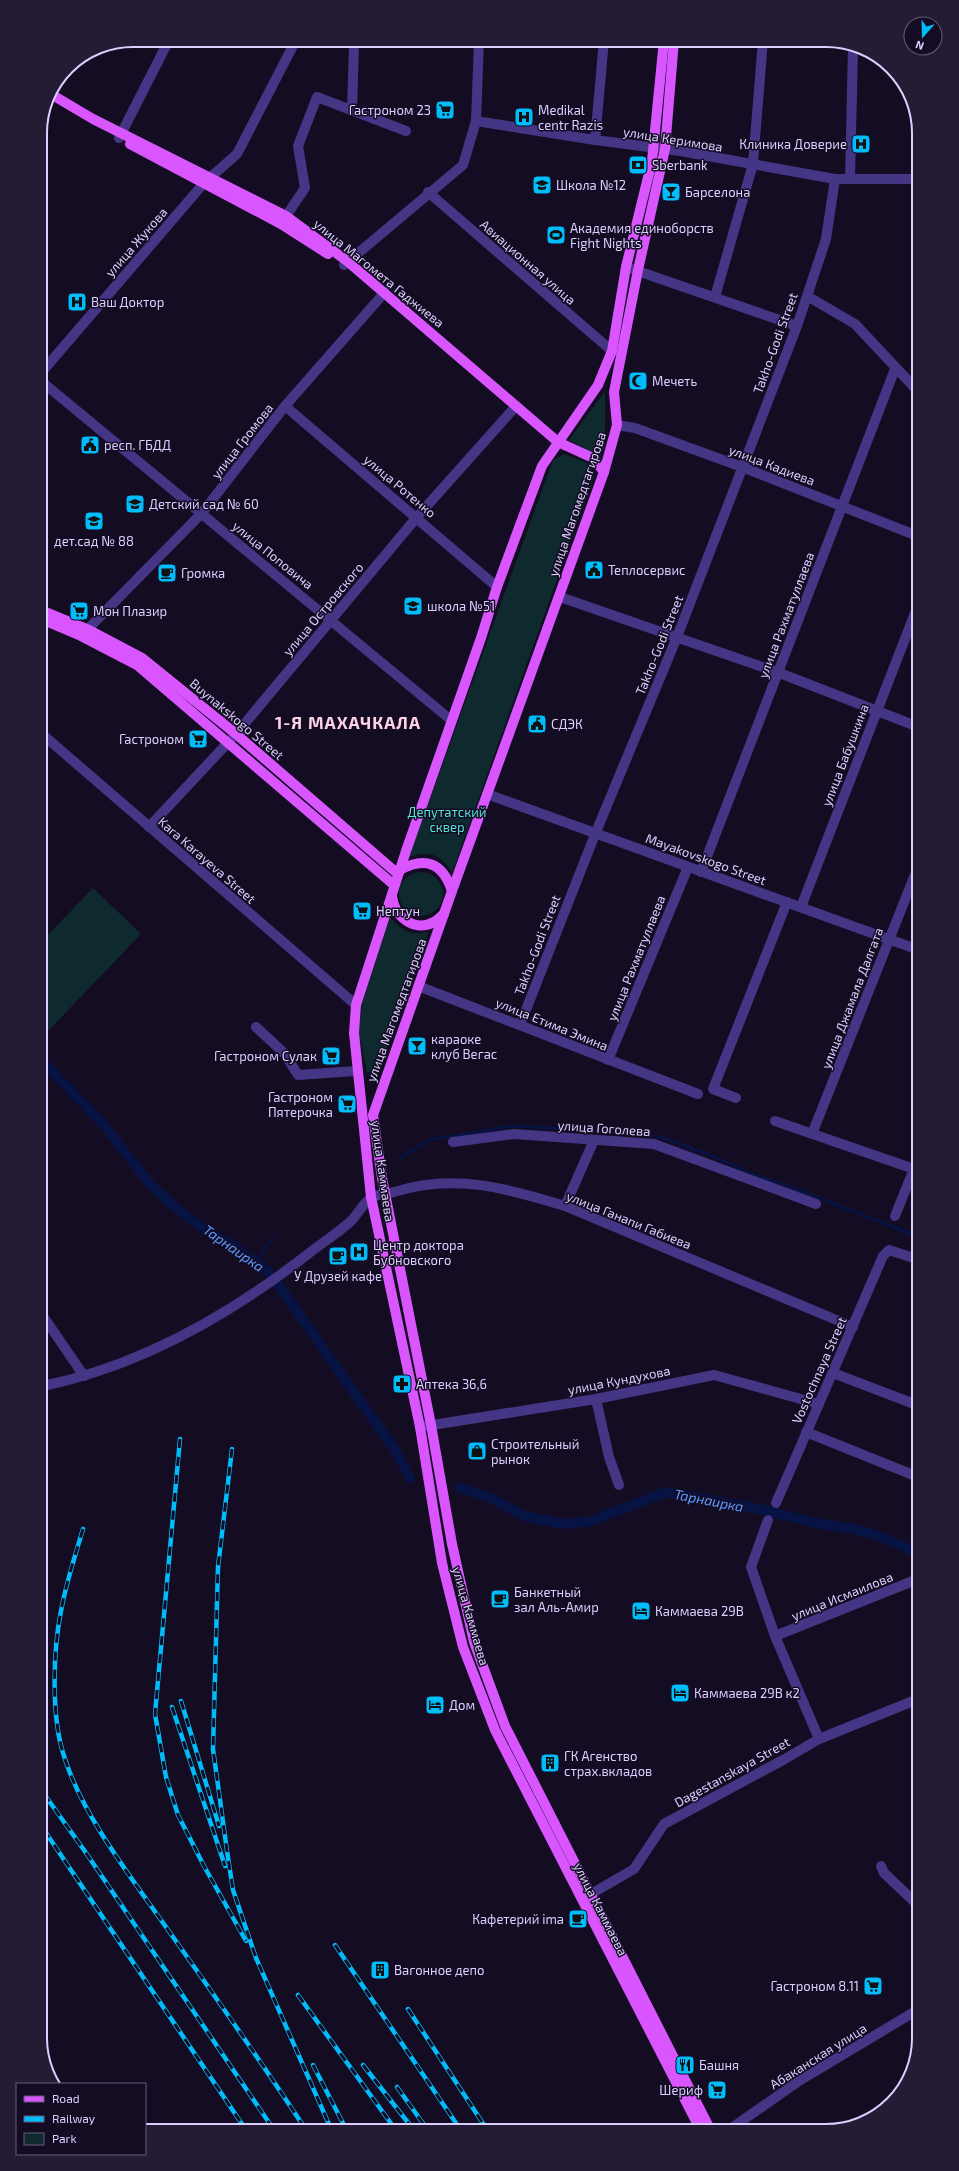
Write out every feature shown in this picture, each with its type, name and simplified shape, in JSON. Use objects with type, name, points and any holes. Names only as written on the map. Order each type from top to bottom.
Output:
[{"type":"main road","points":[[399,872],[412,863],[426,862],[438,868],[448,878],[452,890],[444,914],[434,922],[422,925],[409,923],[399,915],[393,904],[393,888],[481,638],[497,587],[542,466],[598,385],[612,351],[626,267],[653,147],[663,47]]},
{"type":"main road","name":"улица Магомедтагирова","points":[[452,890],[560,597],[604,472],[617,425],[614,392],[638,270],[665,149],[673,47]]},
{"type":"main road","name":"улица Магомета Гаджиева","points":[[55,98],[121,136]]},
{"type":"main road","name":"улица Магомета Гаджиева","points":[[53,103],[284,220],[346,263],[556,444],[593,458],[604,472]]},
{"type":"main road","name":"Buynakskogo Street","points":[[47,613],[84,633],[137,665],[228,742],[393,888]]},
{"type":"main road","name":"Buynakskogo Street","points":[[47,621],[84,633],[142,658],[236,734],[399,872]]},
{"type":"main road","name":"улица Магомедтагирова","points":[[368,1114],[356,1071],[354,1033],[356,1006],[393,888]]},
{"type":"main road","name":"улица Магомедтагирова","points":[[368,1114],[418,986],[444,914]]},
{"type":"main road","name":"улица Каммаева","points":[[368,1114],[432,1425],[452,1544],[474,1642],[505,1726],[586,1897],[698,2124]]},
{"type":"main road","name":"улица Каммаева","points":[[368,1114],[371,1198],[420,1427],[442,1563],[463,1647],[495,1730],[707,2124]]},
{"type":"street","points":[[121,136],[166,47]]},
{"type":"street","name":"улица Жукова","points":[[47,366],[207,180],[237,154],[292,47]]},
{"type":"street","points":[[352,110],[354,47]]},
{"type":"street","points":[[346,263],[428,192],[463,165],[476,121],[479,47]]},
{"type":"street","points":[[595,140],[603,47]]},
{"type":"street","points":[[715,297],[753,164],[762,47]]},
{"type":"street","points":[[850,179],[853,52]]},
{"type":"street","points":[[284,220],[304,188],[298,146],[317,97],[406,130]]},
{"type":"street","name":"улица Керимова","points":[[476,121],[595,140],[653,147],[835,179],[912,179]]},
{"type":"street","name":"Takho-Godi Street","points":[[520,1025],[596,832],[677,636],[797,326],[826,239],[835,179]]},
{"type":"street","name":"Авиационная улица","points":[[428,192],[612,351]]},
{"type":"street","points":[[626,267],[797,326]]},
{"type":"street","name":"улица Громова","points":[[84,633],[202,513],[285,406],[383,295]]},
{"type":"street","points":[[807,296],[855,324],[912,385]]},
{"type":"street","name":"улица Рахматуллаева","points":[[701,872],[777,672],[896,369]]},
{"type":"street","name":"улица Поповича","points":[[47,386],[170,486],[451,720]]},
{"type":"street","name":"улица Ротенко","points":[[285,406],[417,517],[497,587]]},
{"type":"street","name":"улица Островского","points":[[149,827],[236,734],[330,619],[417,517],[514,408]]},
{"type":"street","name":"улица Кадиева","points":[[617,425],[635,428],[742,467],[912,534]]},
{"type":"street","points":[[560,597],[677,636],[777,672],[912,724]]},
{"type":"street","name":"улица Бабушкина","points":[[801,907],[912,621]]},
{"type":"street","name":"Kara Karayeva Street","points":[[47,738],[356,1006]]},
{"type":"street","name":"Mayakovskogo Street","points":[[487,794],[596,832],[701,872],[912,948]]},
{"type":"street","name":"улица Рахматуллаева","points":[[608,1060],[688,866]]},
{"type":"street","name":"улица Джамала Далгата","points":[[812,1134],[912,882]]},
{"type":"street","points":[[736,1098],[713,1089],[787,902]]},
{"type":"street","name":"улица Етима Эмина","points":[[418,986],[698,1094]]},
{"type":"street","points":[[256,1027],[284,1053],[298,1074],[356,1071]]},
{"type":"street","points":[[775,1121],[912,1167]]},
{"type":"street","name":"улица Гоголева","points":[[452,1142],[514,1134],[654,1144],[816,1204]]},
{"type":"street","points":[[565,1206],[594,1140]]},
{"type":"street","points":[[895,1216],[912,1177]]},
{"type":"street","name":"улица Ганапи Габиева","points":[[371,1198],[407,1188],[448,1183],[484,1184],[520,1192],[565,1206],[853,1327]]},
{"type":"street","points":[[47,1385],[112,1368],[185,1334],[282,1275],[351,1221],[371,1198]]},
{"type":"street","name":"Vostochnaya Street","points":[[776,1503],[853,1327],[882,1256],[889,1250],[912,1257]]},
{"type":"street","points":[[47,1322],[84,1376]]},
{"type":"street","points":[[833,1373],[912,1403]]},
{"type":"street","name":"улица Кундухова","points":[[420,1427],[596,1398],[714,1375],[819,1404]]},
{"type":"street","points":[[596,1398],[609,1457],[619,1485]]},
{"type":"street","points":[[806,1432],[912,1475]]},
{"type":"street","points":[[768,1520],[751,1567],[775,1636],[819,1738]]},
{"type":"street","name":"улица Исмаилова","points":[[775,1636],[912,1582]]},
{"type":"street","name":"Dagestanskaya Street","points":[[586,1897],[634,1869],[664,1824],[783,1760],[819,1738],[912,1701]]},
{"type":"street","points":[[881,1866],[884,1874],[912,1900]]},
{"type":"street","name":"Абаканская улица","points":[[737,2124],[798,2081],[912,2013]]},
{"type":"green space","points":[[605,391],[605,445],[600,457],[569,440]]},
{"type":"green space","name":"Депутатский сквер","points":[[564,454],[590,464],[594,476],[452,873],[439,858],[434,855],[423,854],[409,857],[553,460]]},
{"type":"green space","points":[[421,872],[433,876],[439,882],[443,894],[439,906],[433,912],[421,916],[409,912],[403,906],[399,894],[403,882],[409,876]]},
{"type":"green space","points":[[93,888],[141,934],[47,1032],[47,936]]},
{"type":"green space","points":[[390,917],[398,926],[412,933],[423,933],[429,931],[377,1073],[367,1072],[359,1033],[362,1004]]},
{"type":"waterway","name":"Тарнаирка","points":[[47,1066],[104,1125],[149,1183],[175,1207],[197,1224],[235,1247],[269,1272],[395,1450],[410,1478]]},
{"type":"waterway","points":[[399,1159],[429,1140],[512,1126],[626,1132],[661,1137],[720,1159],[754,1175],[785,1185],[912,1234]]},
{"type":"waterway","points":[[256,1261],[273,1237]]},
{"type":"waterway","name":"Тарнаирка","points":[[459,1487],[491,1498],[524,1516],[563,1524],[591,1521],[666,1492],[764,1510],[815,1523],[850,1528],[879,1536],[912,1550]]},
{"type":"railway","points":[[180,1439],[155,1714],[166,1777],[178,1815],[204,1866],[246,1941]]},
{"type":"railway","points":[[232,1449],[218,1567],[213,1749],[227,1851],[233,1890],[256,1958],[329,2124]]},
{"type":"railway","points":[[83,1529],[63,1601],[56,1645],[55,1704],[57,1723],[64,1756],[82,1798],[106,1841],[302,2124]]},
{"type":"railway","points":[[181,1701],[219,1826]]},
{"type":"railway","points":[[172,1707],[225,1866]]},
{"type":"railway","points":[[47,1798],[84,1850],[270,2124]]},
{"type":"railway","points":[[47,1834],[242,2124]]},
{"type":"railway","points":[[335,1945],[457,2124]]},
{"type":"railway","points":[[298,1995],[391,2124]]},
{"type":"railway","points":[[408,2009],[483,2124]]},
{"type":"railway","points":[[313,2065],[343,2124]]},
{"type":"railway","points":[[363,2065],[409,2124]]},
{"type":"railway","points":[[397,2087],[423,2124]]},
{"type":"place","name":"Гастроном 23","points":[[445,110]]},
{"type":"place","name":"Medikal centr Razis","points":[[524,117]]},
{"type":"place","name":"Клиника Доверие","points":[[861,144]]},
{"type":"place","name":"Sberbank","points":[[638,165]]},
{"type":"place","name":"Школа №12","points":[[542,185]]},
{"type":"place","name":"Барселона","points":[[671,192]]},
{"type":"place","name":"Академия единоборств Fight Nights","points":[[556,235]]},
{"type":"place","name":"Ваш Доктор","points":[[77,302]]},
{"type":"place","name":"Мечеть","points":[[638,381]]},
{"type":"place","name":"респ. ГБДД","points":[[90,445]]},
{"type":"place","name":"Детский сад № 60","points":[[135,504]]},
{"type":"place","name":"дет.сад № 88","points":[[94,521]]},
{"type":"place","name":"Теплосервис","points":[[594,570]]},
{"type":"place","name":"Громка","points":[[167,573]]},
{"type":"place","name":"школа №51","points":[[413,606]]},
{"type":"place","name":"Мон Плазир","points":[[79,611]]},
{"type":"place","name":"СДЭК","points":[[537,724]]},
{"type":"place","name":"Гастроном","points":[[198,739]]},
{"type":"place","name":"Нептун","points":[[362,911]]},
{"type":"place","name":"караоке клуб Вегас","points":[[417,1046]]},
{"type":"place","name":"Гастроном Сулак","points":[[331,1056]]},
{"type":"place","name":"Гастроном Пятерочка","points":[[347,1104]]},
{"type":"place","name":"Центр доктора Бубновского","points":[[359,1252]]},
{"type":"place","name":"У Друзей кафе","points":[[338,1256]]},
{"type":"place","name":"Аптека 36,6","points":[[402,1384]]},
{"type":"place","name":"Строительный рынок","points":[[477,1451]]},
{"type":"place","name":"Банкетный зал Аль-Амир","points":[[500,1599]]},
{"type":"place","name":"Каммаева 29В","points":[[641,1611]]},
{"type":"place","name":"Каммаева 29В к2","points":[[680,1693]]},
{"type":"place","name":"Дом","points":[[435,1705]]},
{"type":"place","name":"ГК Агенство страх.вкладов","points":[[550,1763]]},
{"type":"place","name":"Кафетерий ima","points":[[578,1919]]},
{"type":"place","name":"Вагонное депо","points":[[380,1970]]},
{"type":"place","name":"Гастроном 8.11","points":[[873,1986]]},
{"type":"place","name":"Башня","points":[[685,2065]]},
{"type":"place","name":"Шериф","points":[[717,2090]]},
{"type":"district","name":"1-Я МАХАЧКАЛА","points":[[348,722]]}]
